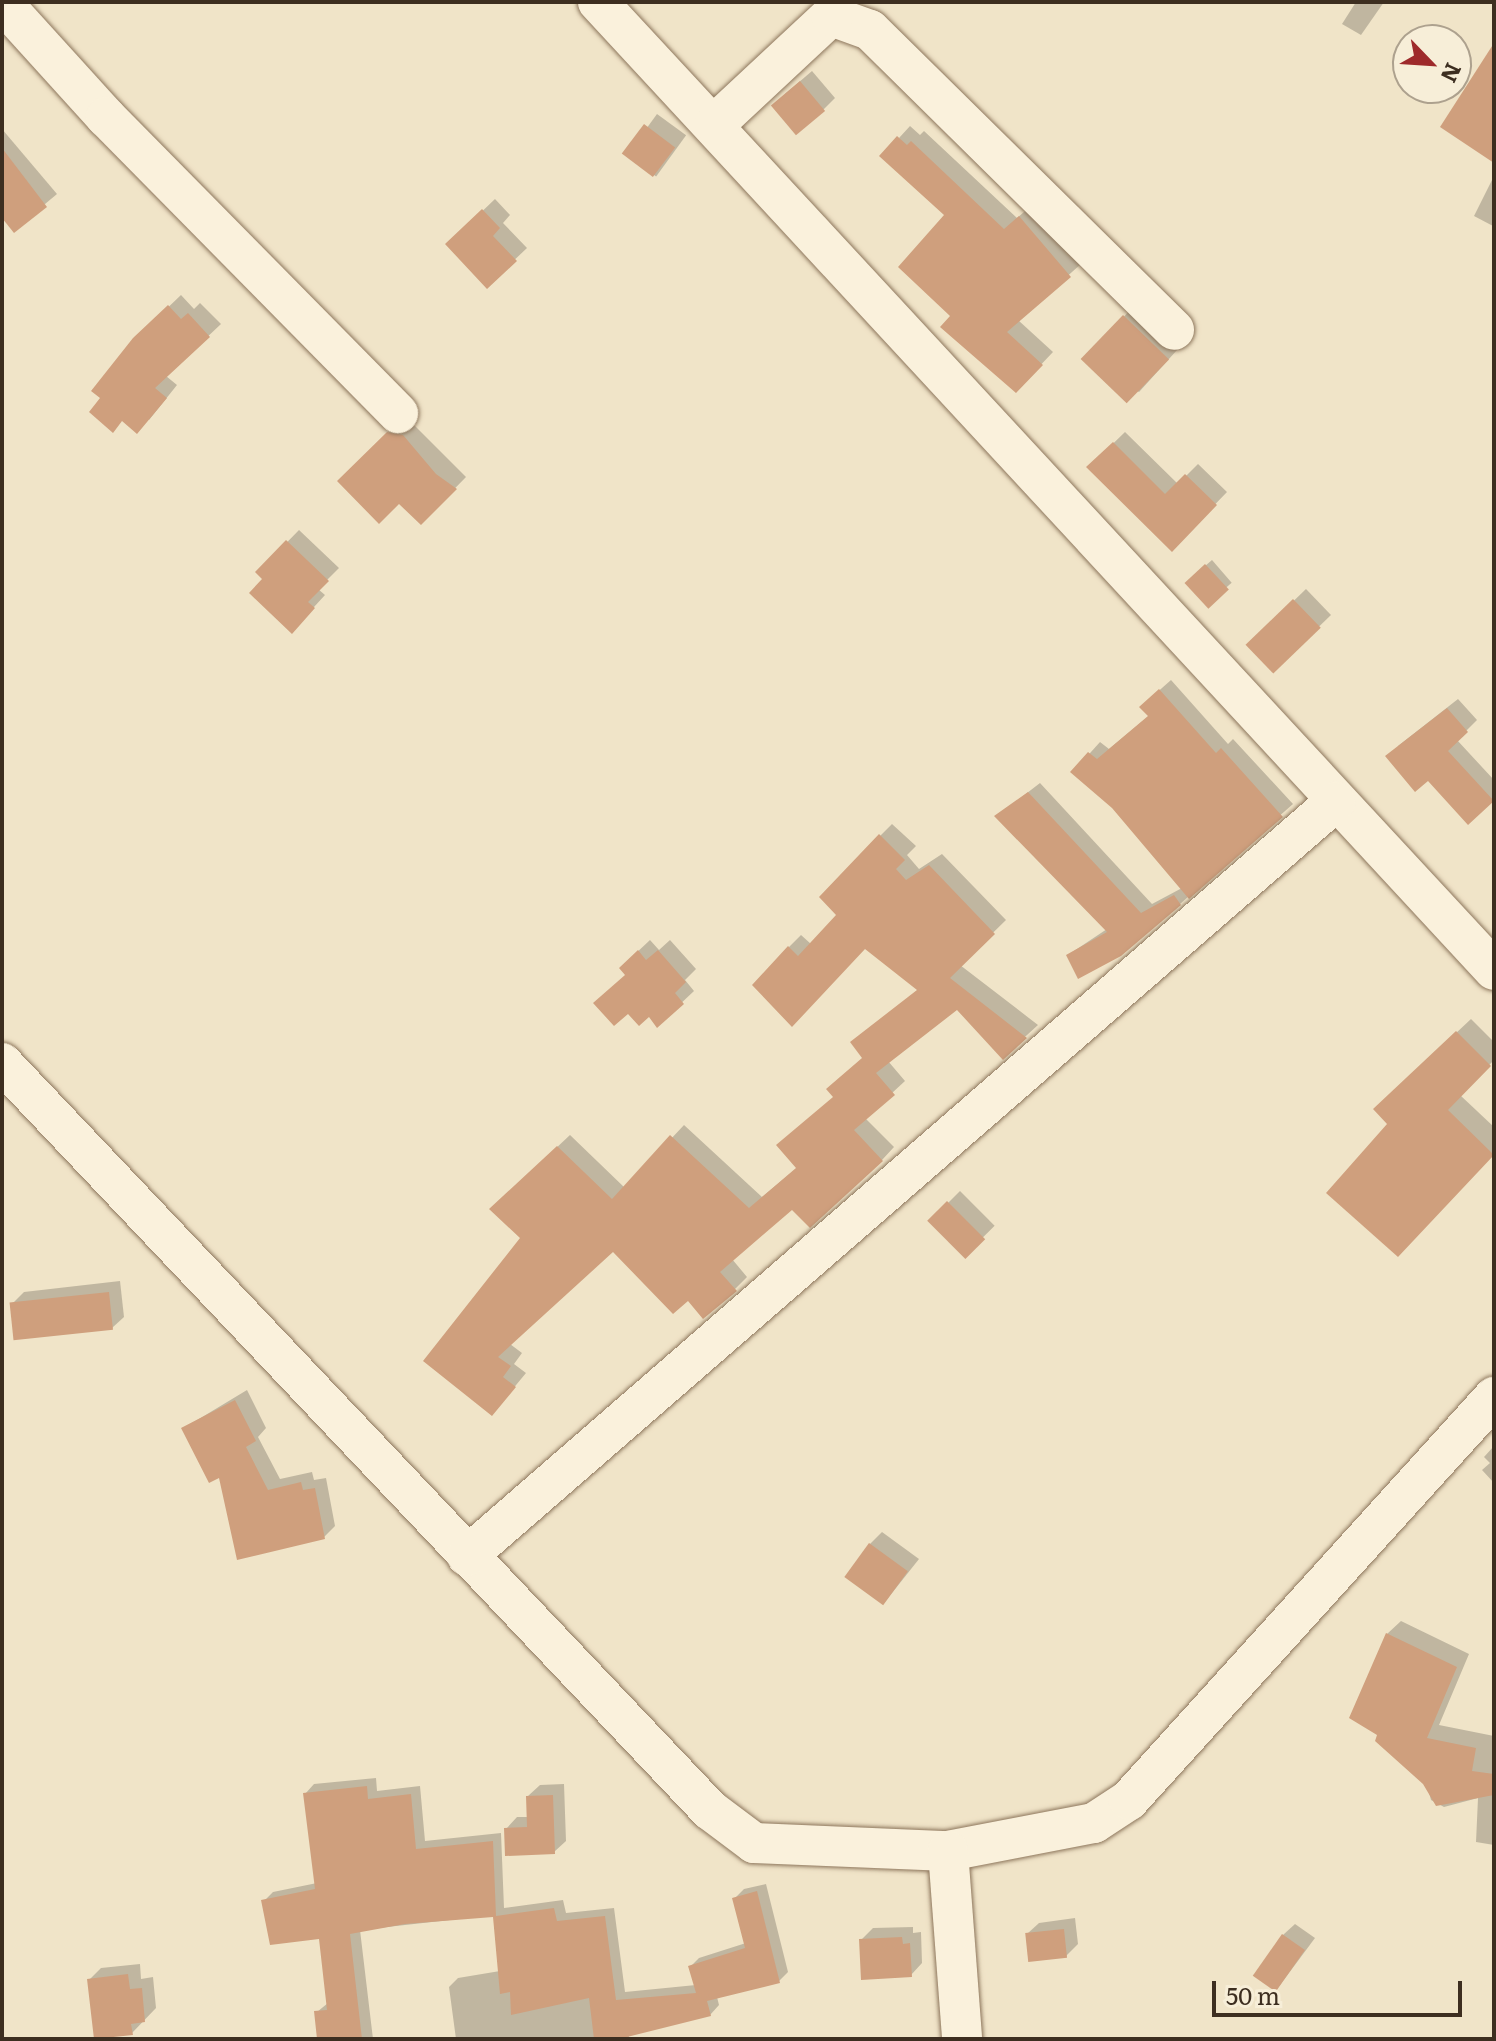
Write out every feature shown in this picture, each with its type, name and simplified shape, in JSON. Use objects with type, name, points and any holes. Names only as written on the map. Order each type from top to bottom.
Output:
[{"type":"street","points":[[598,2],[715,124],[1335,802],[1494,970]]},
{"type":"street","points":[[9,9],[106,117],[398,413]]},
{"type":"street","points":[[715,124],[831,16],[870,30],[1174,330]]},
{"type":"street","points":[[467,1556],[1335,802]]},
{"type":"street","points":[[2,1063],[710,1810],[754,1843],[948,1851],[1094,1823],[1129,1800],[1494,1397]]},
{"type":"street","points":[[948,1851],[962,2039]]},
{"type":"building","points":[[1494,43],[1494,163],[1440,127],[1455,104],[1472,104],[1472,77]]},
{"type":"building","points":[[800,81],[825,111],[796,135],[771,105]]},
{"type":"building","points":[[644,124],[675,147],[653,177],[622,154]]},
{"type":"building","points":[[897,136],[907,145],[911,141],[1004,229],[1019,216],[1071,277],[1007,332],[1043,365],[1016,393],[940,327],[950,316],[898,267],[944,215],[879,156]]},
{"type":"building","points":[[2,148],[47,207],[14,233],[2,218]]},
{"type":"building","points":[[482,209],[500,228],[493,236],[517,261],[487,289],[445,244]]},
{"type":"building","points":[[168,305],[181,319],[188,313],[210,337],[155,388],[167,398],[137,434],[122,421],[113,433],[89,412],[100,398],[91,391],[133,338]]},
{"type":"building","points":[[1123,315],[1169,359],[1127,403],[1081,359]]},
{"type":"building","points":[[387,432],[403,435],[436,474],[457,489],[421,525],[399,504],[379,524],[337,481]]},
{"type":"building","points":[[1113,442],[1165,494],[1185,474],[1217,505],[1172,552],[1086,467]]},
{"type":"building","points":[[286,540],[329,581],[308,602],[315,608],[292,634],[249,593],[262,579],[255,572]]},
{"type":"building","points":[[1205,564],[1229,590],[1208,609],[1185,583]]},
{"type":"building","points":[[1293,599],[1321,628],[1273,674],[1246,645]]},
{"type":"building","points":[[1159,689],[1216,753],[1221,748],[1283,817],[1189,899],[1112,808],[1070,772],[1088,752],[1097,759],[1148,716],[1139,707]]},
{"type":"building","points":[[1447,708],[1468,732],[1448,751],[1494,801],[1468,825],[1428,781],[1415,792],[1385,756]]},
{"type":"building","points":[[1028,792],[1141,913],[1174,895],[1181,905],[1121,956],[1078,979],[1066,955],[1107,932],[994,816]]},
{"type":"building","points":[[879,834],[905,860],[896,869],[906,880],[929,865],[995,934],[950,978],[1027,1038],[1003,1060],[957,1010],[876,1073],[895,1095],[854,1130],[883,1161],[810,1228],[792,1210],[720,1272],[737,1291],[703,1319],[688,1301],[673,1314],[613,1252],[498,1357],[511,1366],[503,1377],[516,1387],[492,1416],[423,1361],[520,1238],[489,1209],[557,1146],[612,1199],[670,1135],[749,1208],[796,1168],[776,1145],[833,1097],[826,1089],[862,1058],[850,1042],[917,990],[865,949],[792,1027],[752,985],[788,946],[798,956],[836,915],[819,897]]},
{"type":"building","points":[[638,950],[646,960],[658,950],[686,982],[675,993],[684,1004],[657,1028],[649,1017],[639,1026],[628,1014],[614,1026],[593,1003],[625,975],[619,968]]},
{"type":"building","points":[[1456,1031],[1491,1066],[1448,1110],[1494,1155],[1398,1257],[1326,1193],[1387,1124],[1373,1109]]},
{"type":"building","points":[[947,1201],[985,1239],[965,1259],[927,1221]]},
{"type":"building","points":[[109,1292],[113,1330],[14,1340],[10,1302]]},
{"type":"building","points":[[235,1400],[256,1441],[246,1447],[268,1490],[301,1482],[303,1490],[315,1488],[325,1539],[237,1560],[219,1478],[209,1483],[181,1428]]},
{"type":"building","points":[[869,1543],[908,1571],[883,1605],[844,1577]]},
{"type":"building","points":[[1386,1633],[1457,1667],[1427,1738],[1476,1748],[1472,1771],[1494,1774],[1494,1795],[1436,1806],[1423,1784],[1375,1741],[1377,1735],[1349,1718]]},
{"type":"building","points":[[367,1786],[368,1799],[411,1794],[416,1849],[493,1841],[496,1916],[554,1908],[557,1921],[605,1916],[616,2000],[696,1993],[688,1966],[745,1948],[732,1898],[757,1891],[780,1983],[707,2001],[711,2016],[619,2039],[594,2039],[589,1998],[511,2015],[510,1992],[500,1994],[493,1917],[405,1924],[350,1934],[362,2039],[317,2039],[314,2011],[327,2010],[319,1939],[270,1945],[261,1900],[315,1889],[303,1793]]},
{"type":"building","points":[[553,1795],[555,1854],[505,1856],[504,1828],[527,1827],[526,1796]]},
{"type":"building","points":[[1064,1929],[1067,1958],[1028,1962],[1025,1933]]},
{"type":"building","points":[[1282,1934],[1305,1950],[1276,1992],[1253,1976]]},
{"type":"building","points":[[902,1937],[903,1944],[910,1943],[912,1977],[861,1980],[859,1939]]},
{"type":"building","points":[[128,1974],[130,1989],[142,1988],[145,2022],[131,2024],[133,2035],[94,2039],[87,1979]]}]
